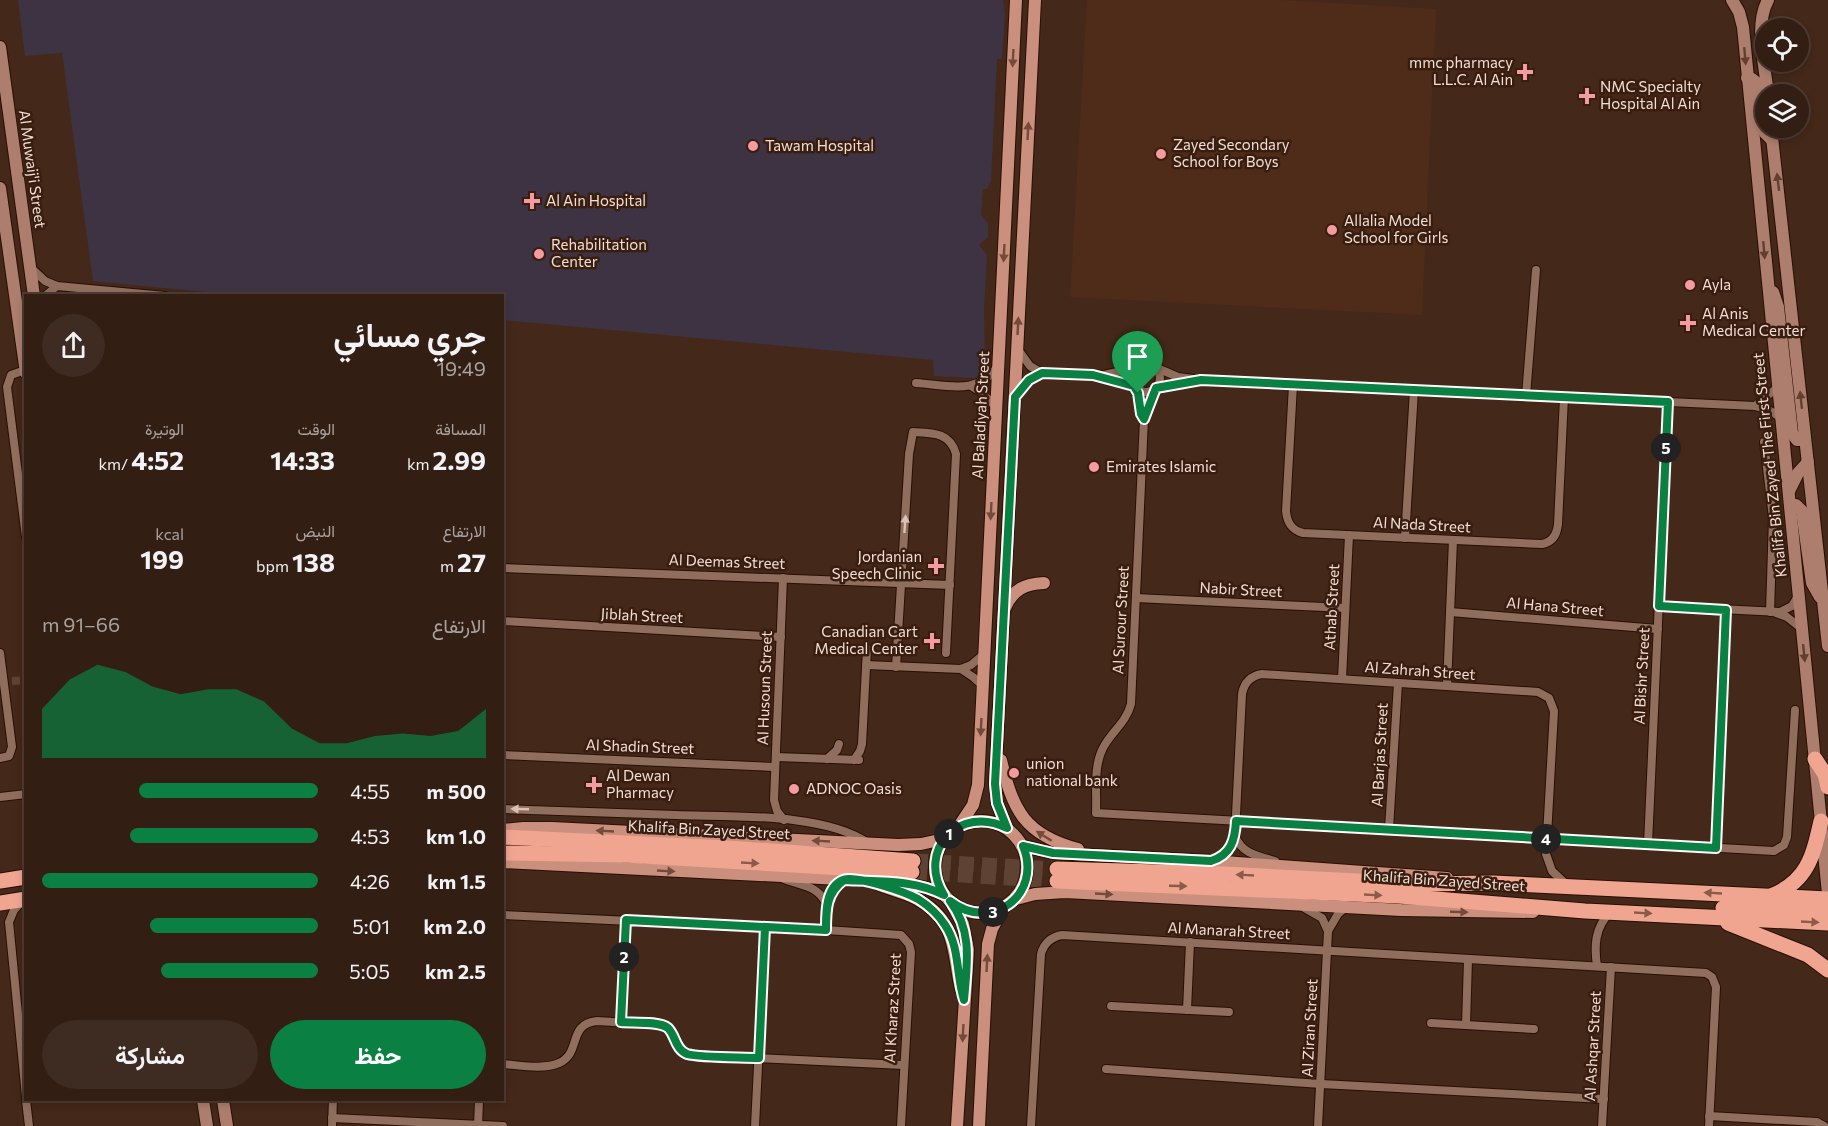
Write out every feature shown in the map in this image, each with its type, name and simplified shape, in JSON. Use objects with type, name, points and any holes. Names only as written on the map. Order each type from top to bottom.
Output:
[{"type":"highway","points":[[1815,759],[1825,774],[1828,787]]},
{"type":"highway","points":[[1771,896],[1790,886],[1807,867],[1813,854],[1821,821]]},
{"type":"highway","name":"Khalifa Bin Zayed Street","points":[[504,837],[728,848],[913,867],[626,855],[504,853]]},
{"type":"highway","name":"Khalifa Bin Zayed Street","points":[[1828,899],[1493,883],[1415,884],[1236,874],[1057,875],[1388,895],[1585,911],[1828,923]]},
{"type":"highway","points":[[0,881],[24,878]]},
{"type":"highway","points":[[0,903],[24,899]]},
{"type":"highway","points":[[1689,916],[1699,909],[1708,907],[1828,910]]},
{"type":"highway","points":[[1710,917],[1808,955],[1828,970]]},
{"type":"main road","points":[[979,1126],[988,944],[992,929],[1003,908],[1016,898],[1024,885],[1028,869],[1023,846],[1007,828],[999,812],[995,794],[1035,0]]},
{"type":"main road","points":[[1034,15],[1039,0]]},
{"type":"main road","name":"Khalifa Bin Zayed The First Street","points":[[1732,0],[1739,12],[1743,27],[1828,894]]},
{"type":"main road","points":[[1767,84],[1761,29],[1762,16],[1768,0]]},
{"type":"main road","name":"Al Baladiyah Street","points":[[959,826],[973,805],[978,785],[1014,2]]},
{"type":"main road","name":"Al Muwaij'i Street","points":[[0,47],[34,294]]},
{"type":"main road","points":[[1747,78],[1754,80],[1757,84]]},
{"type":"main road","points":[[1772,138],[1828,646]]},
{"type":"main road","points":[[0,188],[2,224],[24,365]]},
{"type":"main road","points":[[1767,284],[1778,307],[1792,433],[1797,440],[1805,440]]},
{"type":"main road","points":[[1808,462],[1794,480],[1789,499],[1802,511],[1812,583],[1823,600]]},
{"type":"main road","points":[[1004,612],[1008,600],[1023,586],[1044,584]]},
{"type":"main road","points":[[997,745],[1009,793],[1023,818],[1037,832],[1055,842],[1099,855]]},
{"type":"main road","points":[[957,1126],[967,941],[960,916],[937,882],[935,867],[937,852],[944,839],[959,826],[982,821],[1007,828]]},
{"type":"main road","points":[[504,830],[552,828],[913,845],[944,839]]},
{"type":"main road","points":[[1023,846],[1053,853],[1288,865],[1493,883]]},
{"type":"main road","points":[[504,862],[909,883],[927,888],[947,898],[963,910],[979,913],[1003,908]]},
{"type":"main road","points":[[871,881],[916,898],[938,916],[953,940],[964,1000]]},
{"type":"main road","points":[[1016,898],[1065,892],[1515,913],[1585,911]]},
{"type":"main road","points":[[203,1101],[207,1126]]},
{"type":"main road","points":[[224,1101],[227,1126]]},
{"type":"street","points":[[2,224],[24,220]]},
{"type":"street","points":[[30,267],[45,281],[76,292],[126,294]]},
{"type":"street","points":[[1526,396],[1536,270]]},
{"type":"street","points":[[47,294],[57,286]]},
{"type":"street","points":[[1017,348],[1024,361],[1042,373]]},
{"type":"street","points":[[1015,397],[1029,380],[1042,373],[1114,374],[1147,364],[1178,376],[1201,380],[1755,406],[1769,410],[1781,418]]},
{"type":"street","points":[[916,383],[971,386],[987,378],[998,365]]},
{"type":"street","points":[[1135,369],[1132,377],[1135,387]]},
{"type":"street","points":[[1155,388],[1160,378],[1157,369]]},
{"type":"street","points":[[24,371],[11,375],[7,387],[24,506]]},
{"type":"street","points":[[1093,375],[1145,392],[1155,388],[1201,380]]},
{"type":"street","name":"Al Nada Street","points":[[1293,385],[1287,519],[1292,527],[1300,532],[1405,538],[1538,544],[1553,539],[1558,524],[1564,398]]},
{"type":"street","points":[[971,386],[987,397],[996,407]]},
{"type":"street","name":"Al Surour Street","points":[[1135,387],[1144,419]]},
{"type":"street","points":[[1755,406],[1778,387]]},
{"type":"street","name":"Al Surour Street","points":[[1155,388],[1144,419],[1131,704],[1125,720],[1106,743],[1100,755],[1097,766],[1096,813],[1236,821]]},
{"type":"street","points":[[1405,538],[1414,390]]},
{"type":"street","name":"Al Bishr Street","points":[[1648,844],[1668,402]]},
{"type":"street","points":[[896,667],[909,454],[913,432],[935,433],[944,436],[953,446],[956,454],[946,654]]},
{"type":"street","points":[[1764,442],[1773,526],[1773,612]]},
{"type":"street","name":"Athab Street","points":[[1342,679],[1349,535]]},
{"type":"street","points":[[1447,686],[1453,540]]},
{"type":"street","name":"Al Deemas Street","points":[[504,568],[950,585]]},
{"type":"street","name":"Al Husoun Street","points":[[783,578],[774,800],[777,811],[784,820]]},
{"type":"street","points":[[1659,606],[1773,612],[1788,609],[1795,603],[1798,594]]},
{"type":"street","name":"Nabir Street","points":[[1136,598],[1345,608]]},
{"type":"street","points":[[1716,848],[1726,610]]},
{"type":"street","name":"Al Hana Street","points":[[1450,612],[1658,629]]},
{"type":"street","points":[[1773,612],[1787,617],[1802,629]]},
{"type":"street","name":"Jiblah Street","points":[[504,621],[781,637]]},
{"type":"street","points":[[827,759],[837,750],[839,744],[841,753],[854,760],[860,751],[867,649]]},
{"type":"street","points":[[0,654],[8,681],[12,747],[9,756],[0,758]]},
{"type":"street","points":[[866,665],[961,669],[971,665],[984,654]]},
{"type":"street","points":[[961,669],[973,676],[982,686]]},
{"type":"street","name":"Al Zahrah Street","points":[[1235,835],[1242,694],[1246,682],[1253,676],[1262,674],[1541,692],[1551,701],[1554,711],[1546,854],[1549,866],[1555,875],[1568,886]]},
{"type":"street","name":"Al Barjas Street","points":[[1389,829],[1398,683]]},
{"type":"street","points":[[1236,821],[1774,851],[1784,845],[1787,837],[1795,710]]},
{"type":"street","name":"Al Shadin Street","points":[[504,755],[776,762],[854,760]]},
{"type":"street","points":[[0,797],[24,794]]},
{"type":"street","points":[[760,818],[769,810],[774,800]]},
{"type":"street","points":[[504,809],[784,820],[842,830],[868,843]]},
{"type":"street","points":[[1211,861],[1221,857],[1229,850],[1235,835]]},
{"type":"street","points":[[1235,835],[1239,844],[1247,852],[1288,865]]},
{"type":"street","points":[[778,877],[812,888],[820,893],[826,905]]},
{"type":"street","points":[[826,930],[826,905],[832,891],[844,880]]},
{"type":"street","points":[[24,900],[14,910],[9,922],[24,1077]]},
{"type":"street","points":[[1299,904],[1322,918],[1328,931]]},
{"type":"street","points":[[1328,931],[1338,914],[1347,906]]},
{"type":"street","points":[[1597,966],[1596,934],[1610,912]]},
{"type":"street","name":"Al Kharaz Street","points":[[504,915],[826,930],[897,934],[904,937],[911,952],[901,1126]]},
{"type":"street","points":[[621,1022],[626,920]]},
{"type":"street","points":[[755,1126],[765,927]]},
{"type":"street","name":"Al Ziran Street","points":[[1318,1126],[1328,931]]},
{"type":"street","name":"Al Manarah Street","points":[[1031,1126],[1041,954],[1050,939],[1062,935],[1702,972],[1712,977],[1716,991],[1709,1126]]},
{"type":"street","points":[[1187,1010],[1190,942]]},
{"type":"street","points":[[1466,1025],[1468,959]]},
{"type":"street","name":"Al Ashqar Street","points":[[1602,1126],[1611,967]]},
{"type":"street","points":[[1111,1006],[1229,1012]]},
{"type":"street","points":[[504,1064],[548,1066],[559,1063],[571,1053],[576,1034],[585,1024],[597,1021],[659,1024],[671,1032],[677,1046],[687,1053],[903,1065]]},
{"type":"street","points":[[1431,1023],[1534,1029]]},
{"type":"street","points":[[1106,1069],[1321,1084],[1604,1099]]},
{"type":"street","points":[[26,1101],[29,1126]]},
{"type":"street","points":[[333,1101],[332,1122],[503,1126]]},
{"type":"street","points":[[478,1125],[479,1101]]},
{"type":"street","points":[[1709,1116],[1818,1122],[1824,1126]]},
{"type":"shaded area","name":"Al Ain Hospital","points":[[18,0],[1003,0],[1005,14],[1002,59],[997,59],[991,181],[987,189],[983,189],[981,214],[988,224],[988,237],[979,245],[987,255],[984,308],[985,367],[983,372],[974,378],[934,376],[933,360],[504,320],[504,294],[225,294],[93,281],[62,53],[25,56]]},
{"type":"shaded area","points":[[1087,0],[1280,0],[1436,9],[1422,315],[1070,297]]},
{"type":"tunnel","points":[[12,681],[24,680]]},
{"type":"tunnel","points":[[913,861],[1057,869]]},
{"type":"tunnel","points":[[912,872],[1057,881]]},
{"type":"place","name":"mmc pharmacy L.L.C. Al Ain","points":[[1525,72]]},
{"type":"place","name":"NMC Specialty Hospital Al Ain","points":[[1587,96]]},
{"type":"place","name":"Tawam Hospital","points":[[753,146]]},
{"type":"place","name":"Zayed Secondary School for Boys","points":[[1161,154]]},
{"type":"place","name":"Al Ain Hospital","points":[[532,201]]},
{"type":"place","name":"Allalia Model School for Girls","points":[[1332,230]]},
{"type":"place","name":"Rehabilitation Center","points":[[539,254]]},
{"type":"place","name":"Ayla","points":[[1690,285]]},
{"type":"place","name":"Al Anis Medical Center","points":[[1688,323]]},
{"type":"place","name":"Emirates Islamic","points":[[1094,467]]},
{"type":"place","name":"Jordanian Speech Clinic","points":[[936,566]]},
{"type":"place","name":"Canadian Cart Medical Center","points":[[932,641]]},
{"type":"place","name":"union national bank","points":[[1014,773]]},
{"type":"place","name":"Al Dewan Pharmacy","points":[[594,785]]},
{"type":"place","name":"ADNOC Oasis","points":[[794,789]]},
{"type":"route","points":[[1138,393],[1134,386],[1104,377],[1042,373],[1029,380],[1015,397],[995,784],[997,803],[1007,828],[991,822],[974,821],[959,826],[944,839],[935,859],[935,874],[944,895],[909,883],[900,882],[844,880],[832,891],[828,900],[826,905],[826,930],[765,927],[759,1058],[687,1053],[677,1046],[671,1032],[666,1027],[659,1024],[621,1022],[626,920],[826,930],[826,905],[832,891],[839,883],[844,880],[871,881],[885,888],[908,894],[931,909],[944,923],[953,940],[964,1000],[968,950],[966,933],[960,916],[950,901],[963,910],[979,913],[995,911],[1010,904],[1020,892],[1027,877],[1028,861],[1023,846],[1053,853],[1211,861],[1221,857],[1229,850],[1234,840],[1236,821],[1716,848],[1726,610],[1659,606],[1668,402],[1201,380],[1156,388],[1144,419],[1138,393]]}]
